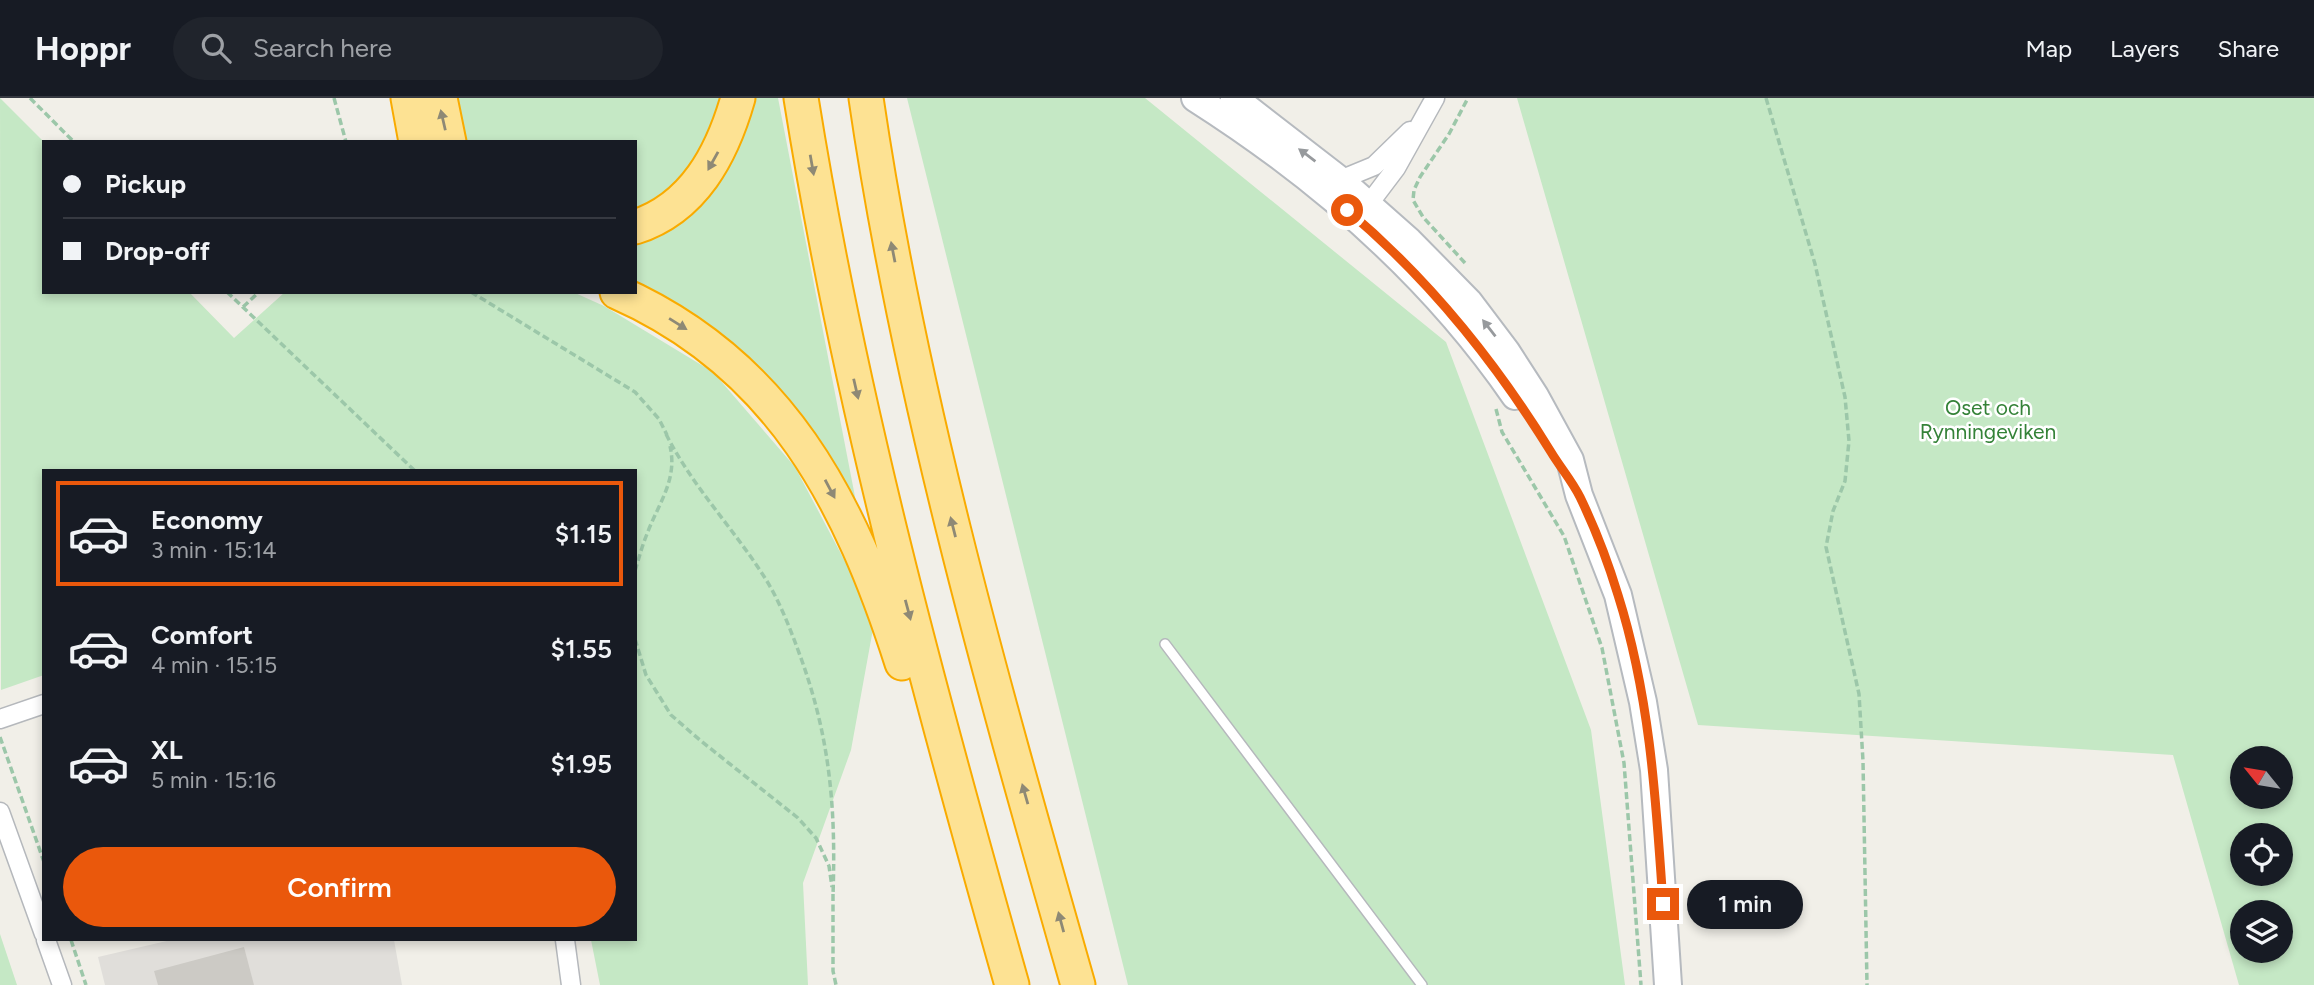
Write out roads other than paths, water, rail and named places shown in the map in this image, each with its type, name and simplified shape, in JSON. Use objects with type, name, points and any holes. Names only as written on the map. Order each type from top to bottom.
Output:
[{"type":"highway","points":[[408,98],[416,140]]},
{"type":"highway","points":[[440,98],[440,110],[448,140]]},
{"type":"highway","points":[[637,226],[666,213],[688,195],[707,172],[722,147],[738,98]]},
{"type":"highway","points":[[801,98],[830,262],[877,485],[933,705],[1012,985]]},
{"type":"highway","points":[[866,98],[901,293],[939,470],[1006,730],[1078,985]]},
{"type":"highway","points":[[621,294],[677,324],[731,363],[778,411],[822,473],[848,524],[880,603],[1012,985]]},
{"type":"street","points":[[1195,98],[1363,212]]},
{"type":"street","points":[[1234,98],[1340,180],[1409,267],[1465,328],[1512,392],[1579,495],[1618,595],[1643,702],[1654,770],[1668,985]]},
{"type":"street","points":[[1363,212],[1396,168],[1432,104]]},
{"type":"street","points":[[1340,180],[1374,166],[1404,138],[1432,104]]},
{"type":"street","points":[[0,719],[42,705]]},
{"type":"street","points":[[0,812],[42,928]]},
{"type":"street","points":[[46,941],[62,985]]},
{"type":"street","points":[[565,941],[571,985]]},
{"type":"lane","points":[[1165,644],[1422,985]]},
{"type":"park label","name":"Oset och Rynningeviken","points":[[1988,420]]}]
